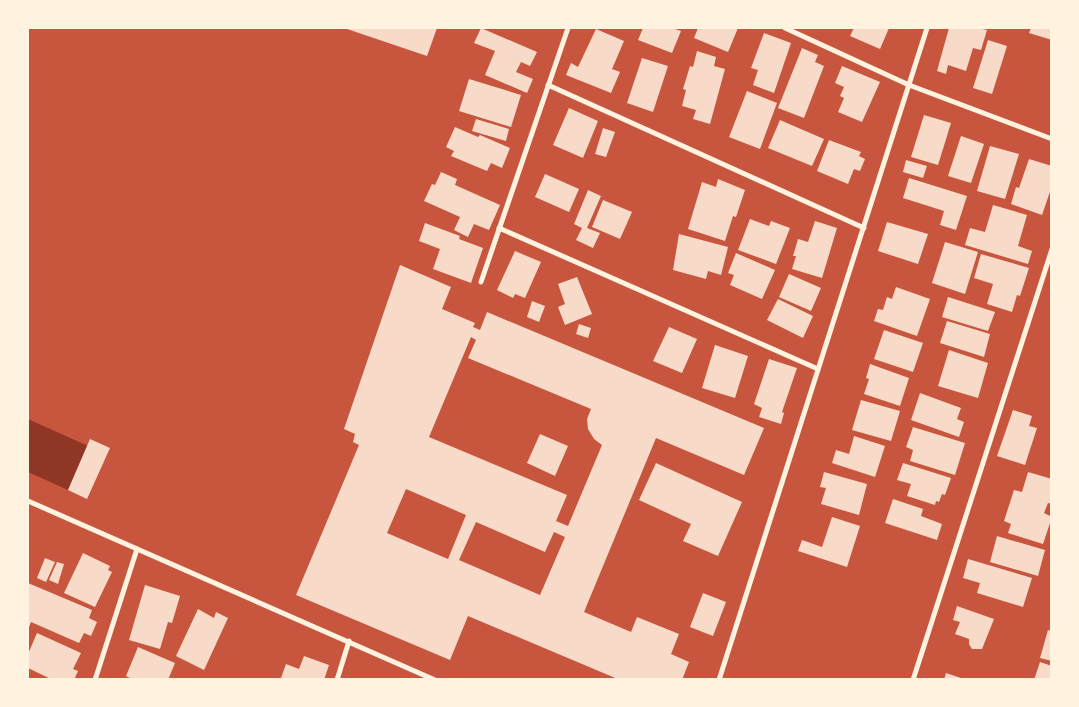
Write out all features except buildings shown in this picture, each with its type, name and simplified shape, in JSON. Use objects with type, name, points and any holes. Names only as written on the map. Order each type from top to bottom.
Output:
[{"type":"street","points":[[481,282],[568,28]]},
{"type":"street","points":[[785,28],[909,85],[1052,139]]},
{"type":"street","points":[[719,680],[927,28]]},
{"type":"street","points":[[548,85],[864,228]]},
{"type":"street","points":[[499,228],[818,369]]},
{"type":"street","points":[[914,680],[1052,248]]},
{"type":"street","points":[[28,501],[435,680]]},
{"type":"street","points":[[95,680],[137,548]]},
{"type":"street","points":[[337,680],[349,641]]},
{"type":"shaded area","points":[[28,419],[88,446],[68,490],[28,472]]}]
